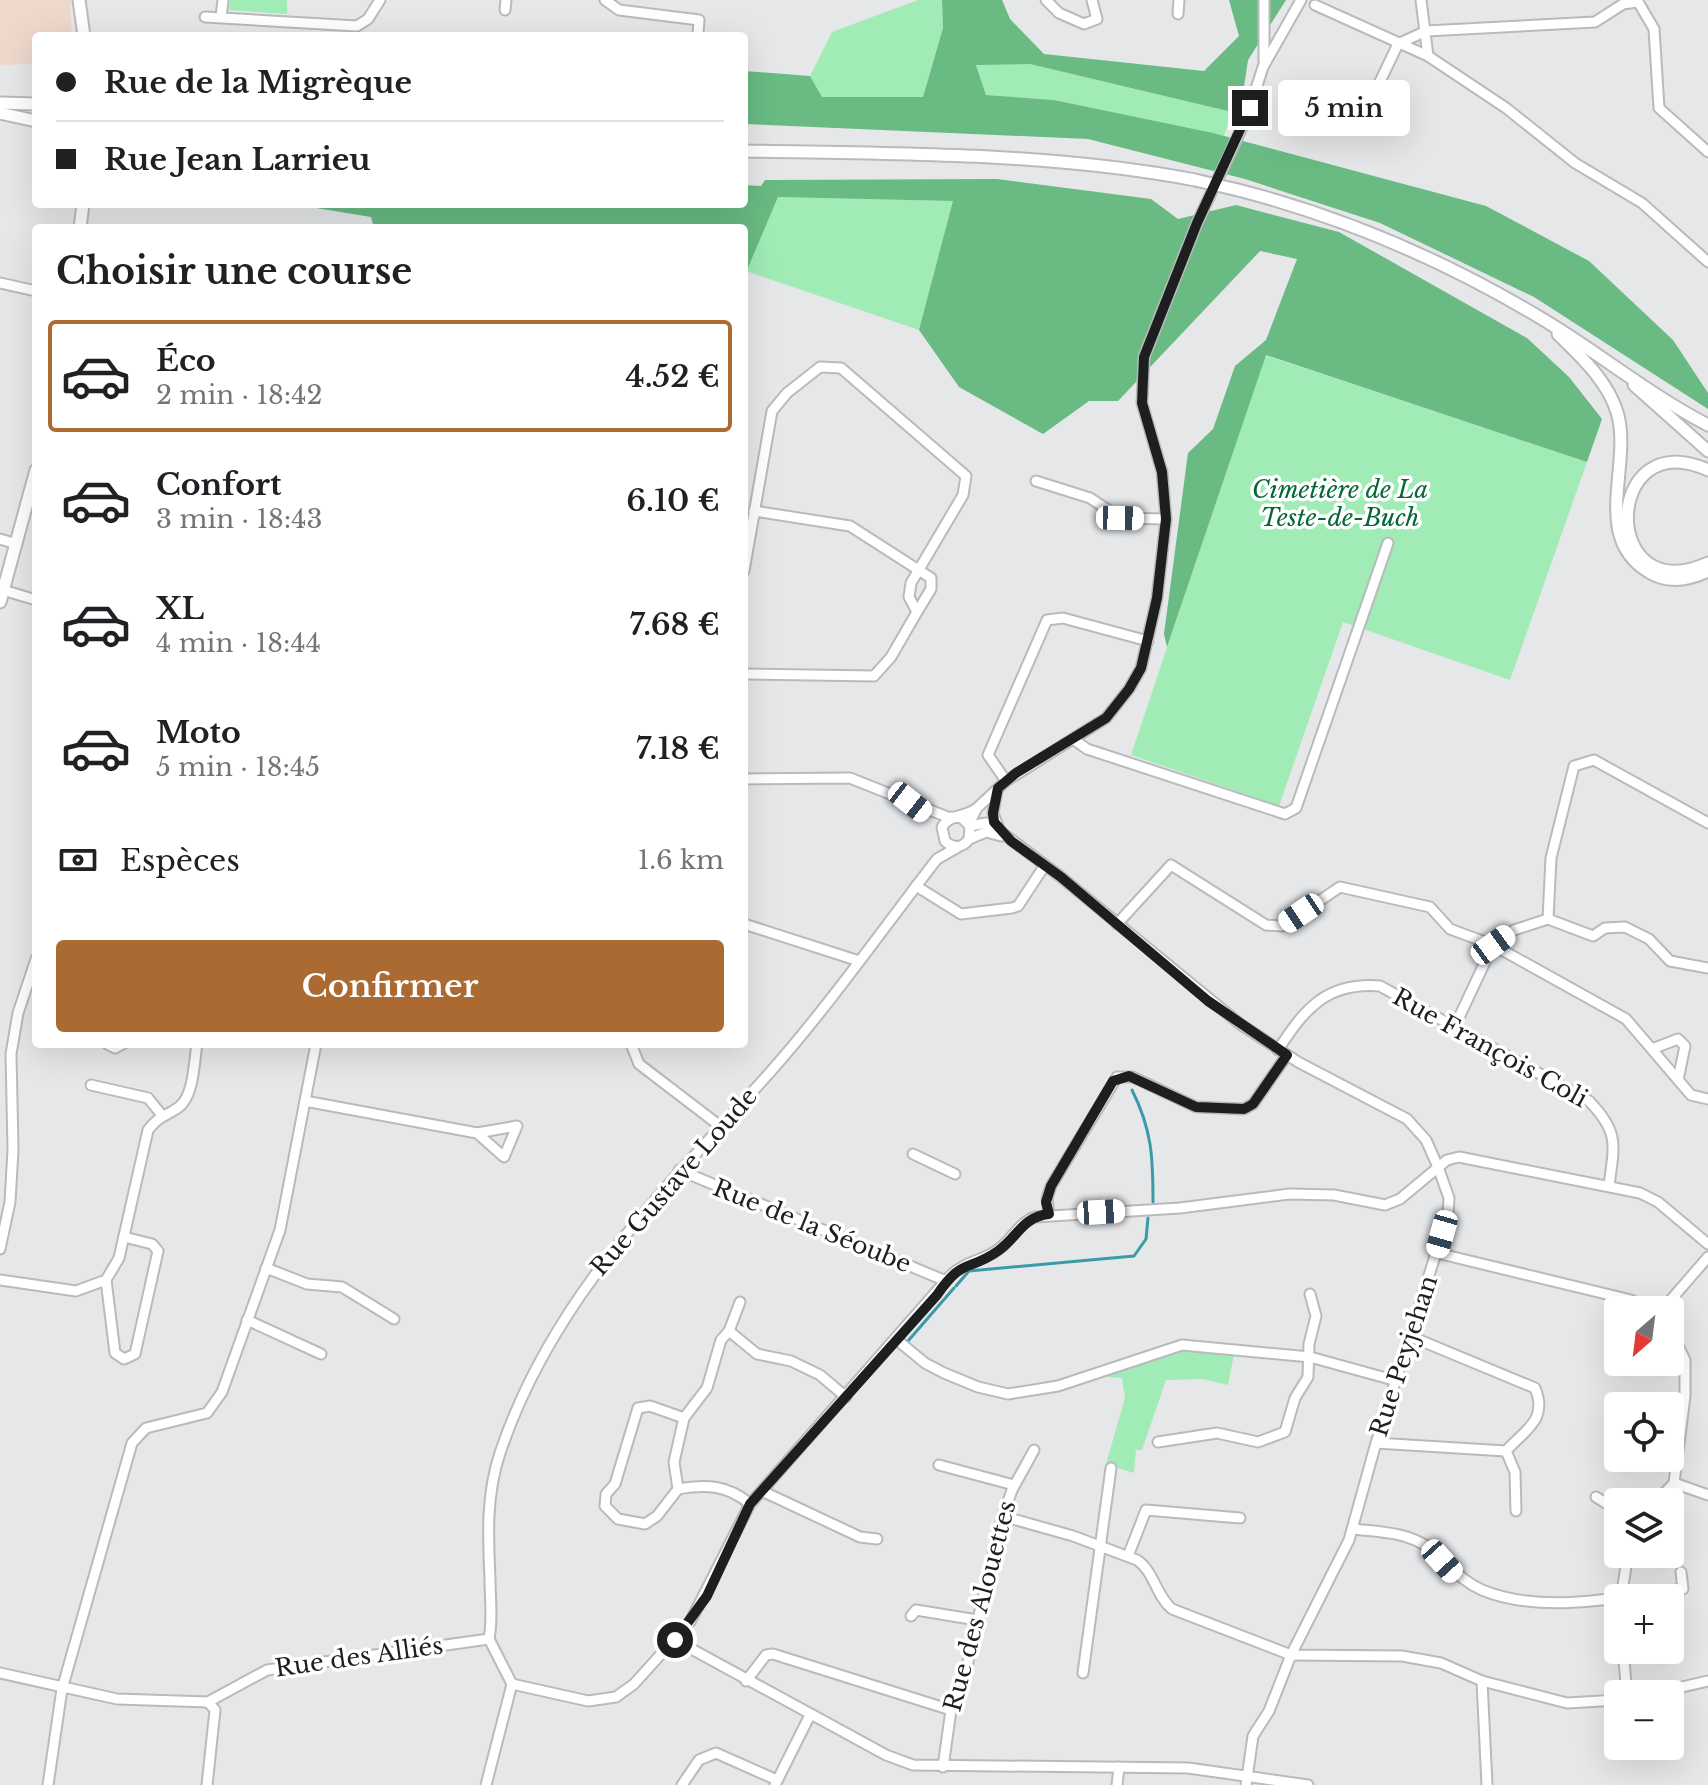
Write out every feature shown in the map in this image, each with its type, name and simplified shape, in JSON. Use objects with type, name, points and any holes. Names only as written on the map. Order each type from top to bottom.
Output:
[{"type":"main road","points":[[79,0],[83,32]]},
{"type":"main road","points":[[0,103],[32,104]]},
{"type":"main road","points":[[0,113],[32,120]]},
{"type":"main road","points":[[748,151],[1041,159],[1133,168],[1289,203],[1387,239],[1494,290],[1708,425]]},
{"type":"main road","points":[[1547,322],[1604,383],[1618,413],[1622,455],[1617,527],[1626,552],[1639,566],[1659,577],[1682,580],[1708,571]]},
{"type":"main road","points":[[1597,354],[1708,451]]},
{"type":"main road","points":[[1708,470],[1681,463],[1653,469],[1633,488],[1625,517],[1628,536],[1648,562],[1676,571],[1708,563]]},
{"type":"main road","points":[[2,596],[32,486]]},
{"type":"street","points":[[221,17],[223,0]]},
{"type":"street","points":[[205,17],[357,26],[368,19],[380,0]]},
{"type":"street","points":[[605,0],[619,10],[699,20],[698,32]]},
{"type":"street","points":[[1046,0],[1059,13],[1084,24],[1097,19],[1092,0]]},
{"type":"street","points":[[1178,14],[1179,0]]},
{"type":"street","points":[[1263,67],[1264,0]]},
{"type":"street","points":[[910,802],[948,844],[958,847],[969,839],[969,825],[977,808],[1002,784],[1102,721],[1123,698],[1141,668],[1160,576],[1166,519],[1162,472],[1142,403],[1144,357],[1197,223],[1244,123],[1263,67],[1301,0]]},
{"type":"street","points":[[1421,0],[1428,56]]},
{"type":"street","points":[[1373,96],[1398,44],[1426,31],[1595,22],[1623,4],[1637,1],[1654,29],[1659,108],[1708,152]]},
{"type":"street","points":[[1315,5],[1428,56],[1506,108],[1575,163],[1642,203],[1708,262]]},
{"type":"street","points":[[0,283],[32,290]]},
{"type":"street","points":[[748,547],[774,407],[816,369],[830,365],[841,368],[966,476],[963,495],[909,590],[917,612]]},
{"type":"street","points":[[1036,481],[1090,498],[1120,518],[1166,519]]},
{"type":"street","points":[[748,674],[874,676],[891,657],[932,584],[919,569],[850,526],[754,511]]},
{"type":"street","points":[[0,539],[17,544]]},
{"type":"street","points":[[1073,739],[1087,749],[1285,814],[1296,808],[1388,543]]},
{"type":"street","points":[[2,596],[32,600]]},
{"type":"street","points":[[1011,841],[994,819],[1002,784],[990,763],[988,752],[1047,620],[1063,618],[1148,641]]},
{"type":"street","points":[[1548,919],[1551,858],[1574,766],[1594,760],[1708,823]]},
{"type":"street","points":[[748,779],[850,778],[951,818],[962,818],[969,825]]},
{"type":"street","points":[[942,835],[944,823],[977,808]]},
{"type":"street","name":"Rue Peyjehan","points":[[969,825],[991,825],[1045,865],[1219,1009],[1283,1052],[1399,1112],[1422,1136],[1438,1167],[1450,1206],[1412,1337],[1376,1443],[1353,1529],[1338,1566],[1291,1655],[1269,1711],[1250,1743],[1247,1781]]},
{"type":"street","name":"Rue Peyjehan","points":[[969,839],[989,832],[1011,841]]},
{"type":"street","name":"Rue Gustave Loude","points":[[937,859],[942,835]]},
{"type":"street","name":"Rue Gustave Loude","points":[[489,1639],[487,1511],[494,1471],[511,1424],[588,1282],[679,1170],[795,1042],[937,859],[958,847]]},
{"type":"street","points":[[916,886],[961,914],[1012,908],[1018,906],[1045,865]]},
{"type":"street","points":[[1117,924],[1171,865],[1266,925],[1282,926],[1340,887],[1430,907],[1450,929],[1493,945],[1626,1019],[1691,1095],[1708,1099]]},
{"type":"street","points":[[1455,1026],[1493,945],[1514,930],[1548,919],[1593,936],[1605,928],[1625,927],[1649,939],[1670,961],[1708,968]]},
{"type":"street","points":[[748,925],[859,961]]},
{"type":"street","points":[[0,1249],[10,1202],[13,1150],[11,1054],[18,1013],[32,971]]},
{"type":"street","name":"Rue François Coli","points":[[1049,1214],[1046,1202],[1051,1186],[1117,1077],[1137,1078],[1196,1107],[1244,1109],[1253,1104],[1306,1008],[1357,984],[1380,986],[1589,1101],[1606,1118],[1615,1139],[1609,1186]]},
{"type":"street","points":[[1652,1049],[1670,1039],[1678,1039],[1685,1046],[1678,1080]]},
{"type":"street","points":[[124,1237],[152,1244],[158,1251],[135,1354],[124,1359],[115,1353],[106,1280],[119,1258],[148,1130],[161,1114],[179,1107],[187,1098],[196,1048]]},
{"type":"street","points":[[48,1785],[62,1689],[132,1443],[146,1428],[207,1413],[222,1392],[280,1230],[315,1048]]},
{"type":"street","points":[[633,1048],[639,1064],[720,1126]]},
{"type":"street","points":[[91,1085],[148,1098],[161,1114]]},
{"type":"street","points":[[305,1101],[477,1133]]},
{"type":"street","points":[[913,1154],[955,1174]]},
{"type":"street","points":[[512,1684],[564,1698],[603,1700],[616,1697],[634,1684],[675,1640],[707,1596],[750,1504],[958,1268],[999,1250],[1026,1221],[1049,1214],[1180,1208],[1289,1194],[1334,1195],[1385,1205],[1400,1199],[1438,1167],[1459,1157],[1609,1186],[1653,1199],[1708,1244]]},
{"type":"street","name":"Rue de la Séoube","points":[[679,1170],[946,1281]]},
{"type":"street","points":[[1437,1253],[1614,1296]]},
{"type":"street","points":[[1674,1296],[1708,1257]]},
{"type":"street","points":[[266,1268],[307,1284],[342,1287],[394,1319]]},
{"type":"street","points":[[0,1280],[76,1291],[106,1280]]},
{"type":"street","points":[[1158,1442],[1217,1433],[1258,1442],[1282,1434],[1287,1428],[1295,1398],[1308,1377],[1309,1344],[1316,1316],[1310,1294]]},
{"type":"street","points":[[678,1489],[674,1462],[684,1418],[707,1388],[721,1340],[729,1331],[740,1302]]},
{"type":"street","points":[[247,1320],[321,1354]]},
{"type":"street","points":[[729,1331],[757,1354],[791,1361],[820,1375],[846,1397]]},
{"type":"street","points":[[1412,1337],[1535,1388],[1541,1403],[1540,1415],[1506,1451]]},
{"type":"street","points":[[897,1340],[925,1363],[944,1373],[978,1387],[1008,1394],[1058,1386],[1182,1345],[1310,1357],[1397,1381]]},
{"type":"street","points":[[1669,1488],[1674,1483],[1685,1396],[1684,1358]]},
{"type":"street","points":[[684,1418],[650,1406],[638,1408],[615,1484],[606,1494],[605,1506],[618,1519],[645,1524],[657,1516],[678,1489],[708,1485],[736,1493],[750,1504]]},
{"type":"street","points":[[1376,1443],[1506,1451]]},
{"type":"street","name":"Rue des Alouettes","points":[[943,1767],[951,1710],[966,1670],[1002,1516],[1014,1485],[1034,1450]]},
{"type":"street","points":[[1506,1451],[1515,1472],[1516,1511]]},
{"type":"street","points":[[939,1465],[1014,1485]]},
{"type":"street","points":[[1083,1673],[1111,1468]]},
{"type":"street","points":[[1674,1483],[1708,1495]]},
{"type":"street","points":[[762,1491],[860,1537],[877,1539]]},
{"type":"street","points":[[1596,1497],[1604,1502]]},
{"type":"street","points":[[1128,1556],[1146,1510],[1240,1518]]},
{"type":"street","points":[[1002,1516],[1128,1556],[1145,1567],[1162,1599],[1172,1609],[1291,1655],[1402,1656],[1441,1663],[1482,1681],[1567,1703],[1604,1701]]},
{"type":"street","points":[[1353,1529],[1410,1537],[1431,1549],[1453,1574],[1483,1590],[1530,1601],[1604,1598]]},
{"type":"street","points":[[1681,1572],[1682,1584]]},
{"type":"street","points":[[911,1616],[916,1610],[977,1620]]},
{"type":"street","points":[[486,1785],[512,1684],[489,1639]]},
{"type":"street","name":"Rue des Alliés","points":[[208,1702],[267,1670],[489,1639]]},
{"type":"street","points":[[675,1640],[903,1763],[943,1767],[1188,1768],[1247,1781],[1308,1785]]},
{"type":"street","points":[[746,1681],[766,1655],[773,1654],[951,1710]]},
{"type":"street","points":[[3,1676],[117,1699],[208,1702],[215,1710],[207,1785]]},
{"type":"street","points":[[1482,1681],[1487,1785]]},
{"type":"street","points":[[1684,1687],[1708,1681]]},
{"type":"street","points":[[682,1785],[699,1760],[716,1753],[776,1782],[810,1715]]},
{"type":"street","points":[[1117,1785],[1119,1767]]},
{"type":"shaded area","points":[[0,0],[70,0],[72,32],[32,32],[32,64],[0,65]]},
{"type":"green space","points":[[230,0],[287,0],[287,14],[229,10]]},
{"type":"green space","points":[[918,0],[942,0],[943,28],[923,97],[822,97],[810,76],[832,32]]},
{"type":"green space","points":[[942,0],[1002,0],[1010,19],[1044,54],[1204,71],[1239,36],[1229,0],[1286,0],[1248,60],[1241,107],[1232,112],[1030,64],[976,65],[986,95],[1054,100],[1213,133],[1486,206],[1589,261],[1673,340],[1708,393],[1708,409],[1534,297],[1380,223],[1245,179],[1088,139],[748,124],[748,71],[810,76],[822,97],[923,97],[943,28]]},
{"type":"green space","points":[[976,64],[1030,64],[1232,112],[1224,136],[1054,100],[986,95]]},
{"type":"green space","points":[[997,179],[1151,199],[1178,219],[1236,205],[1339,232],[1527,338],[1569,377],[1602,419],[1587,462],[1266,355],[1167,647],[1164,634],[1188,453],[1213,429],[1235,366],[1266,340],[1297,259],[1260,251],[1118,401],[1089,401],[1043,434],[959,387],[919,330],[953,201],[778,197],[748,268],[748,224],[373,224],[371,217],[316,208],[748,208],[748,185],[761,186],[765,180]]},
{"type":"green space","points":[[778,197],[954,201],[919,330],[748,272]]},
{"type":"green space","name":"Cimetière de La Teste-de-Buch","points":[[1265,355],[1587,462],[1510,680],[1343,622],[1279,806],[1131,755]]},
{"type":"green space","points":[[1174,1351],[1234,1354],[1228,1385],[1202,1379],[1166,1380],[1142,1450],[1136,1450],[1134,1473],[1106,1464],[1125,1398],[1122,1378],[1108,1377],[1107,1374]]},
{"type":"waterway","points":[[1132,1090],[1144,1118],[1150,1144],[1153,1202]]},
{"type":"waterway","points":[[956,1286],[969,1271],[1134,1256],[1146,1239],[1148,1218]]},
{"type":"waterway","points":[[908,1341],[954,1288]]},
{"type":"route","points":[[675,1640],[707,1596],[750,1504],[958,1268],[999,1250],[1026,1221],[1049,1214],[1046,1202],[1051,1186],[1117,1077],[1137,1078],[1196,1107],[1208,1110],[1244,1109],[1253,1104],[1287,1055],[1208,1001],[1061,877],[1011,841],[994,822],[993,813],[998,788],[1016,773],[1106,718],[1116,708],[1141,668],[1157,598],[1166,519],[1162,472],[1142,403],[1144,357],[1197,223],[1250,108]]}]
